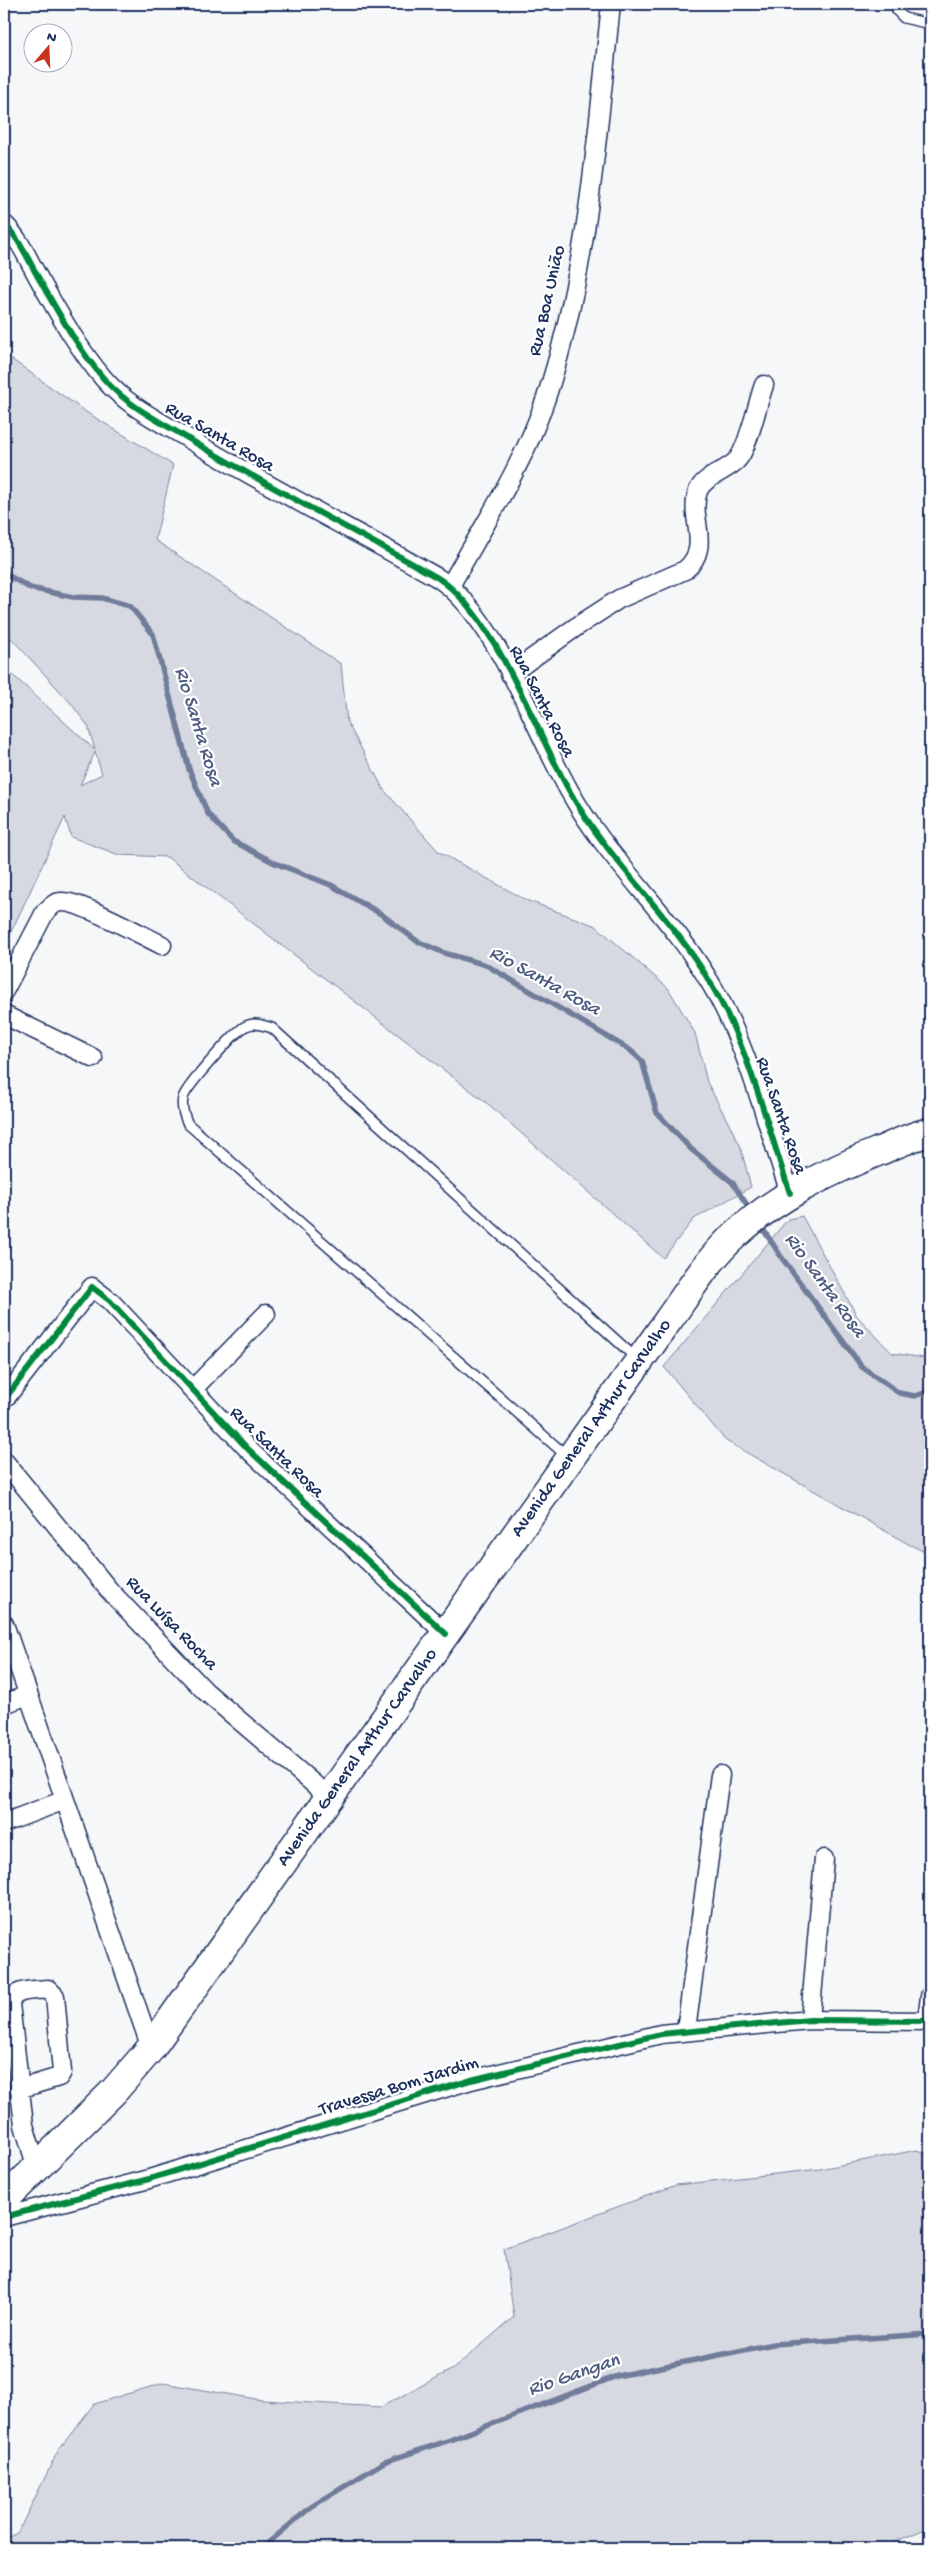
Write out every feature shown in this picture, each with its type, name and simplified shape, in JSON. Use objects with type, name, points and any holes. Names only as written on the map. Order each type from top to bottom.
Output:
[{"type":"main road","name":"Avenida General Arthur Carvalho","points":[[4,2200],[114,2091],[151,2048],[639,1361],[701,1275],[735,1234],[782,1198],[866,1156],[930,1132]]},
{"type":"street","name":"Rua Boa União","points":[[450,586],[533,431],[546,398],[557,360],[582,248],[594,165],[611,4]]},
{"type":"street","name":"Rua Santa Rosa","points":[[4,224],[15,235],[52,303],[87,356],[104,379],[120,396],[230,464],[450,586],[471,608],[484,627],[510,674],[583,814],[607,848],[661,912],[712,985],[743,1055],[782,1198]]},
{"type":"street","points":[[510,674],[619,599],[685,570],[692,564],[699,547],[698,491],[705,482],[738,460],[764,385]]},
{"type":"street","points":[[4,991],[45,912],[53,904],[61,902],[80,906],[162,945]]},
{"type":"street","points":[[4,1015],[93,1058]]},
{"type":"street","name":"Rua Santa Rosa","points":[[7,1396],[54,1333],[92,1287],[110,1301],[248,1449],[446,1634]]},
{"type":"street","points":[[192,1390],[266,1314]]},
{"type":"street","name":"Rua Luísa Rocha","points":[[4,1460],[108,1590],[205,1691],[329,1798]]},
{"type":"street","points":[[4,1624],[151,2048]]},
{"type":"street","points":[[4,1704],[28,1695]]},
{"type":"street","points":[[686,2030],[720,1776]]},
{"type":"street","points":[[4,1824],[65,1800]]},
{"type":"street","points":[[810,2020],[824,1859]]},
{"type":"street","points":[[19,2089],[59,2077],[62,2072],[55,1996],[48,1989],[15,1993],[11,1997],[19,2089],[24,2125],[37,2169]]},
{"type":"street","points":[[929,2021],[930,1996]]},
{"type":"street","name":"Travessa Bom Jardim","points":[[4,2217],[149,2179],[471,2080],[634,2040],[686,2030],[810,2020],[929,2021]]},
{"type":"lane","points":[[897,4],[897,11],[904,18],[930,24]]},
{"type":"lane","points":[[570,1458],[188,1124],[183,1112],[183,1099],[189,1085],[244,1027],[256,1023],[272,1028],[639,1361]]},
{"type":"shaded area","points":[[4,354],[86,412],[173,465],[155,540],[341,664],[347,722],[384,790],[439,852],[526,900],[596,926],[668,988],[695,1033],[707,1082],[740,1145],[751,1187],[694,1219],[663,1258],[488,1104],[167,857],[119,855],[71,837],[65,817],[4,947],[4,667],[95,750],[88,726],[69,701],[12,639],[4,636]],"holes":[[[95,752],[102,774],[80,785]]]},
{"type":"shaded area","points":[[802,1216],[857,1316],[892,1353],[930,1359],[930,1554],[910,1545],[726,1441],[664,1367],[788,1219]]},
{"type":"shaded area","points":[[917,2150],[930,2155],[930,2527],[880,2548],[4,2548],[4,2541],[18,2532],[59,2449],[94,2404],[163,2383],[262,2400],[381,2407],[453,2369],[514,2317],[504,2249],[676,2185],[820,2169]]},
{"type":"waterway","name":"Rio Santa Rosa","points":[[4,573],[30,588],[73,597],[102,598],[130,606],[153,634],[189,769],[208,814],[233,841],[275,863],[331,885],[381,914],[417,941],[444,953],[486,965],[630,1050],[642,1061],[657,1113],[691,1149],[732,1182],[751,1211]]},
{"type":"waterway","name":"Rio Santa Rosa","points":[[759,1223],[782,1258],[862,1367],[899,1393],[915,1396],[930,1391]]},
{"type":"waterway","name":"Rio Gangan","points":[[262,2548],[311,2507],[384,2462],[450,2440],[617,2376],[773,2344],[930,2334]]},
{"type":"cycle path","points":[[4,224],[20,245],[79,345],[113,389],[146,414],[224,460],[438,578],[459,596],[478,619],[513,676],[557,767],[586,818],[621,865],[678,935],[711,984],[736,1033],[746,1059],[790,1193]]},
{"type":"cycle path","points":[[7,1396],[92,1287],[110,1301],[248,1449],[446,1634]]},
{"type":"cycle path","points":[[4,2217],[149,2179],[471,2080],[661,2034],[810,2020],[930,2021]]}]
